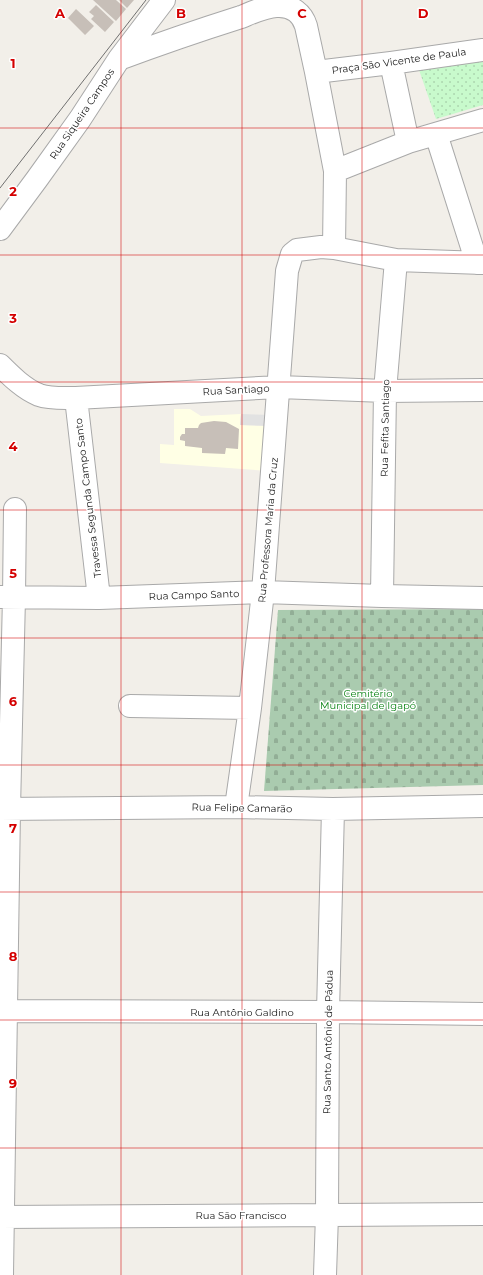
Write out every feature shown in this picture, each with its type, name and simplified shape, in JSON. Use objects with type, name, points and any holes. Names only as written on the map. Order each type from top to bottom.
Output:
[{"type":"street","name":"Rua Siqueira Campos","points":[[0,229],[80,119],[119,59],[164,0]]},
{"type":"street","points":[[119,59],[193,32],[274,6],[295,10],[304,20],[316,72],[335,171],[334,248],[396,260],[480,263],[436,134]]},
{"type":"street","name":"Praça São Vicente de Paula","points":[[316,72],[483,50]]},
{"type":"street","points":[[391,63],[408,142]]},
{"type":"street","points":[[335,171],[408,142],[483,120]]},
{"type":"street","name":"Rua Professora Maria da Cruz","points":[[236,807],[250,708],[263,592],[279,387],[286,271],[292,254],[296,250],[302,248],[321,247],[334,248]]},
{"type":"street","name":"Rua Fefita Santiago","points":[[382,596],[385,391],[396,260]]},
{"type":"street","name":"Rua Santiago","points":[[0,364],[15,379],[39,395],[53,398],[279,387],[385,391],[483,390]]},
{"type":"street","name":"Travessa Segunda Campo Santo","points":[[76,398],[99,598]]},
{"type":"street","points":[[2,1275],[4,809],[7,597],[15,509]]},
{"type":"street","name":"Rua Campo Santo","points":[[7,597],[99,598],[263,592],[483,598]]},
{"type":"street","points":[[130,706],[250,708]]},
{"type":"street","name":"Rua Felipe Camarão","points":[[4,809],[236,807],[333,810],[483,806]]},
{"type":"street","name":"Rua Santo Antônio de Pádua","points":[[325,1275],[327,1215],[328,1012],[333,810]]},
{"type":"street","name":"Rua Antônio Galdino","points":[[3,1011],[483,1014]]},
{"type":"street","name":"Rua São Francisco","points":[[2,1217],[483,1214]]},
{"type":"shaded area","points":[[174,409],[190,409],[201,416],[241,414],[240,425],[272,426],[268,471],[160,463],[160,444],[174,445]]},
{"type":"shaded area","points":[[241,414],[273,415],[272,426],[240,425]]},
{"type":"green space","points":[[483,54],[483,105],[436,119],[418,67]]},
{"type":"green space","name":"Cemitério Municipal de Igapó","points":[[483,609],[483,785],[264,791],[278,610]]},
{"type":"building","points":[[93,0],[116,0],[126,9],[116,21]]},
{"type":"building","points":[[119,0],[134,0],[127,8]]},
{"type":"building","points":[[96,5],[114,22],[105,32],[91,19],[94,16],[89,12]]},
{"type":"building","points":[[76,9],[94,26],[85,35],[68,18]]},
{"type":"building","points":[[214,421],[226,422],[239,429],[238,449],[226,448],[225,454],[202,453],[202,448],[185,446],[185,441],[180,440],[182,434],[185,434],[185,428],[198,428],[201,423]]},
{"type":"tram line","points":[[0,188],[146,0]]}]
